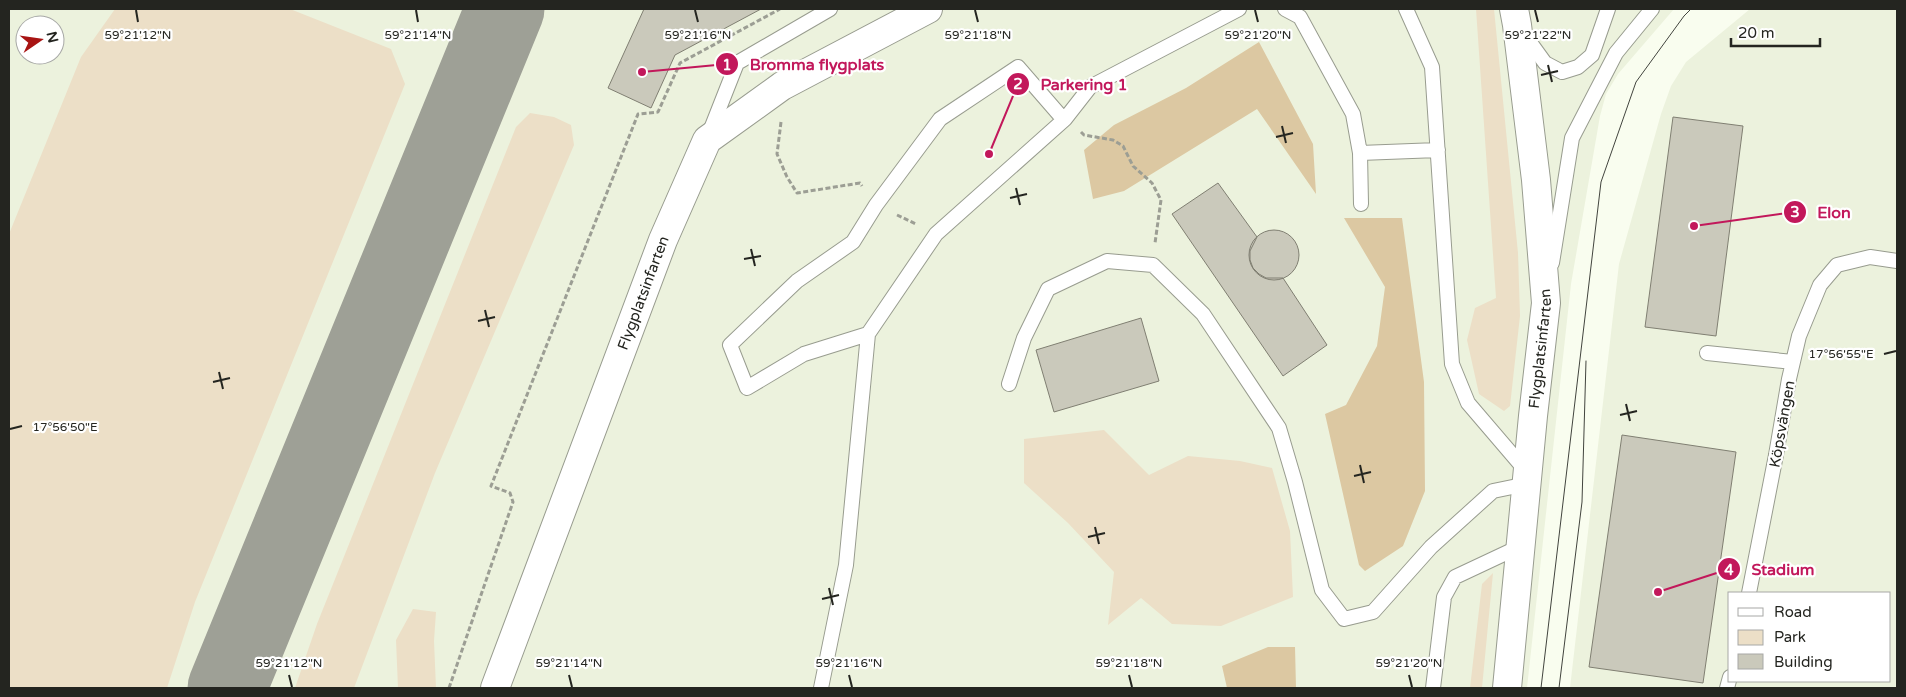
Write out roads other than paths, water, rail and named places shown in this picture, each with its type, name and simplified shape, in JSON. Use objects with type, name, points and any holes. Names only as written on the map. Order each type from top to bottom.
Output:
[{"type":"street","points":[[707,140],[782,86],[915,11]]},
{"type":"street","name":"Flygplatsinfarten","points":[[1507,688],[1546,303],[1536,180],[1516,17]]},
{"type":"street","name":"Flygplatsinfarten","points":[[495,688],[663,240],[707,140]]},
{"type":"lane","points":[[707,140],[737,63],[830,9]]},
{"type":"lane","points":[[821,688],[846,565],[868,334],[936,234],[1065,120],[1090,87],[1239,9]]},
{"type":"lane","points":[[1285,9],[1300,17],[1353,114],[1360,153],[1361,204]]},
{"type":"lane","points":[[1009,384],[1024,338],[1048,289],[1107,261],[1152,265],[1203,314],[1279,428],[1296,482],[1322,590],[1344,619],[1373,612],[1431,547],[1493,490],[1527,478],[1468,403],[1452,364],[1432,67],[1406,9]]},
{"type":"lane","points":[[1516,17],[1545,63],[1562,72],[1578,67],[1592,55],[1608,9]]},
{"type":"lane","points":[[1546,303],[1572,138],[1616,53],[1652,9]]},
{"type":"lane","points":[[868,334],[804,354],[747,388],[730,345],[797,281],[853,242],[876,205],[940,119],[1018,67],[1065,120]]},
{"type":"lane","points":[[1360,153],[1438,150]]},
{"type":"lane","name":"Köpsvängen","points":[[1750,592],[1793,362],[1799,336],[1820,285],[1837,265],[1870,257],[1897,260]]},
{"type":"lane","points":[[1707,352],[1793,362]]},
{"type":"lane","points":[[1433,688],[1444,597],[1455,576],[1521,546]]},
{"type":"tram line","points":[[1541,688],[1601,182],[1636,82],[1691,9]]},
{"type":"tram line","points":[[1559,688],[1582,502],[1586,361]]},
{"type":"place","name":"Bromma flygplats","points":[[642,72]]},
{"type":"place","name":"Parkering 1","points":[[989,154]]},
{"type":"place","name":"Elon","points":[[1694,226]]},
{"type":"place","name":"Stadium","points":[[1658,592]]}]
